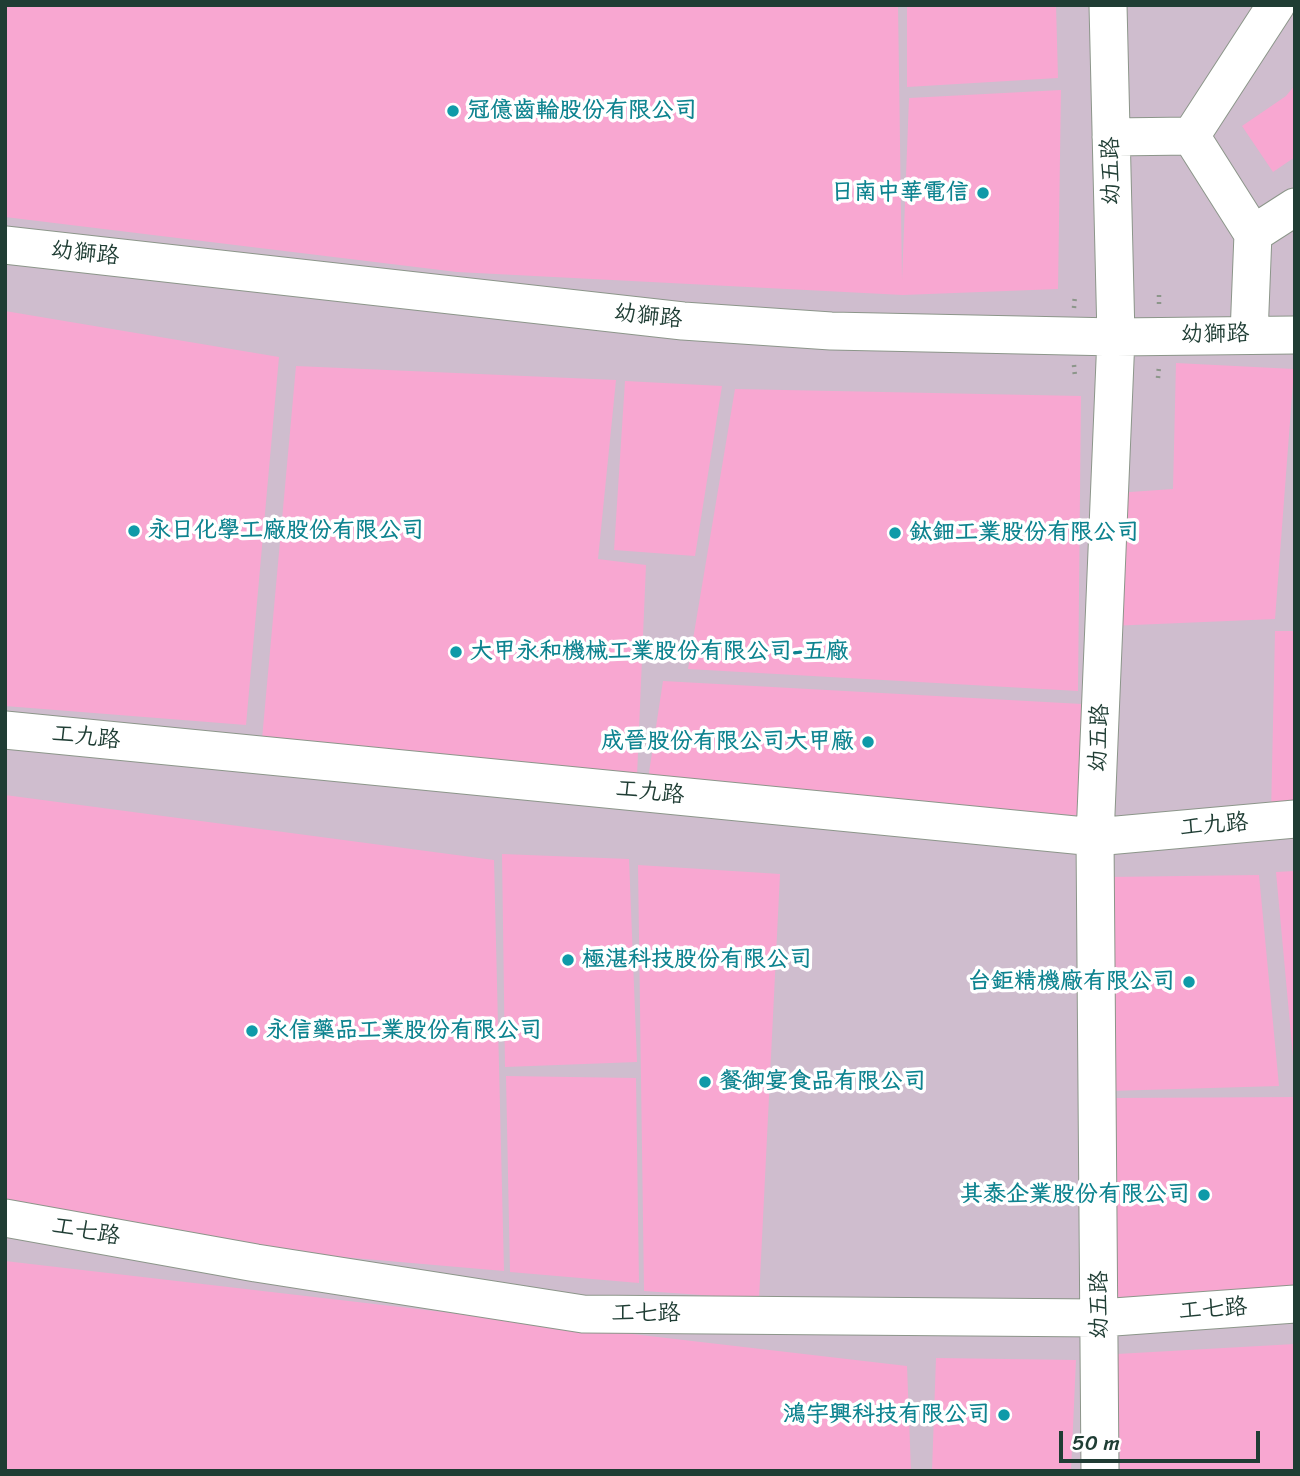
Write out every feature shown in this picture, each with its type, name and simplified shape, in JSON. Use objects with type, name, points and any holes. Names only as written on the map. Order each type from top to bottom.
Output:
[{"type":"street","name":"幼五路","points":[[1100,1471],[1096,837],[1116,337],[1108,5]]},
{"type":"street","points":[[1191,136],[1276,5]]},
{"type":"street","points":[[1111,137],[1191,136]]},
{"type":"street","points":[[1191,136],[1253,234],[1249,335]]},
{"type":"street","points":[[1253,234],[1295,207]]},
{"type":"street","name":"幼獅路","points":[[5,245],[683,321],[831,331],[1116,337],[1295,335]]},
{"type":"street","name":"工九路","points":[[5,730],[1096,837],[1295,819]]},
{"type":"street","name":"工七路","points":[[5,1218],[256,1263],[583,1314],[1100,1318],[1295,1304]]},
{"type":"shaded area","points":[[5,5],[1295,5],[1295,1471],[5,1471]]},
{"type":"building","name":"冠億齒輪股份有限公司","points":[[5,5],[898,5],[902,280],[909,98],[1061,90],[1058,289],[903,295],[457,272],[5,217]]},
{"type":"building","points":[[907,5],[1056,5],[1058,78],[907,87]]},
{"type":"building","points":[[1295,85],[1295,157],[1273,172],[1242,126],[1286,96]]},
{"type":"building","name":"永日化學工廠股份有限公司","points":[[5,311],[279,357],[246,725],[5,706]]},
{"type":"building","points":[[1176,363],[1294,369],[1275,619],[1110,626],[1116,493],[1173,489]]},
{"type":"building","name":"大甲永和機械工業股份有限公司-五廠","points":[[296,366],[616,380],[598,559],[646,565],[637,776],[262,739]]},
{"type":"building","points":[[625,381],[722,386],[695,556],[614,550]]},
{"type":"building","name":"鈦鈿工業股份有限公司","points":[[735,389],[1081,396],[1078,691],[688,669]]},
{"type":"building","points":[[1275,631],[1295,631],[1295,812],[1271,815]]},
{"type":"building","name":"成晉股份有限公司大甲廠","points":[[663,681],[1082,704],[1083,816],[648,779]]},
{"type":"building","name":"永信藥品工業股份有限公司","points":[[5,795],[494,860],[504,1271],[261,1250],[5,1202]]},
{"type":"building","name":"極湛科技股份有限公司","points":[[502,854],[629,859],[637,1062],[505,1067]]},
{"type":"building","name":"餐御宴食品有限公司","points":[[638,865],[780,874],[759,1299],[644,1291]]},
{"type":"building","points":[[1295,871],[1295,1057],[1293,1057],[1276,872]]},
{"type":"building","name":"台鉅精機廠有限公司","points":[[1259,875],[1279,1086],[1109,1091],[1108,877]]},
{"type":"building","points":[[506,1076],[636,1078],[639,1283],[510,1272]]},
{"type":"building","name":"其泰企業股份有限公司","points":[[1295,1097],[1295,1292],[1114,1304],[1114,1098]]},
{"type":"building","points":[[5,1261],[907,1366],[911,1471],[5,1471]]},
{"type":"building","points":[[1295,1344],[1295,1471],[1120,1471],[1117,1354]]},
{"type":"building","name":"鴻宇興科技有限公司","points":[[936,1358],[1076,1360],[1071,1471],[932,1471]]},
{"type":"place","name":"冠億齒輪股份有限公司","points":[[453,111]]},
{"type":"place","name":"日南中華電信","points":[[983,193]]},
{"type":"place","name":"永日化學工廠股份有限公司","points":[[134,531]]},
{"type":"place","name":"鈦鈿工業股份有限公司","points":[[895,533]]},
{"type":"place","name":"大甲永和機械工業股份有限公司-五廠","points":[[456,652]]},
{"type":"place","name":"成晉股份有限公司大甲廠","points":[[868,742]]},
{"type":"place","name":"極湛科技股份有限公司","points":[[568,960]]},
{"type":"place","name":"台鉅精機廠有限公司","points":[[1189,982]]},
{"type":"place","name":"永信藥品工業股份有限公司","points":[[252,1031]]},
{"type":"place","name":"餐御宴食品有限公司","points":[[705,1082]]},
{"type":"place","name":"其泰企業股份有限公司","points":[[1204,1195]]},
{"type":"place","name":"鴻宇興科技有限公司","points":[[1004,1415]]}]
